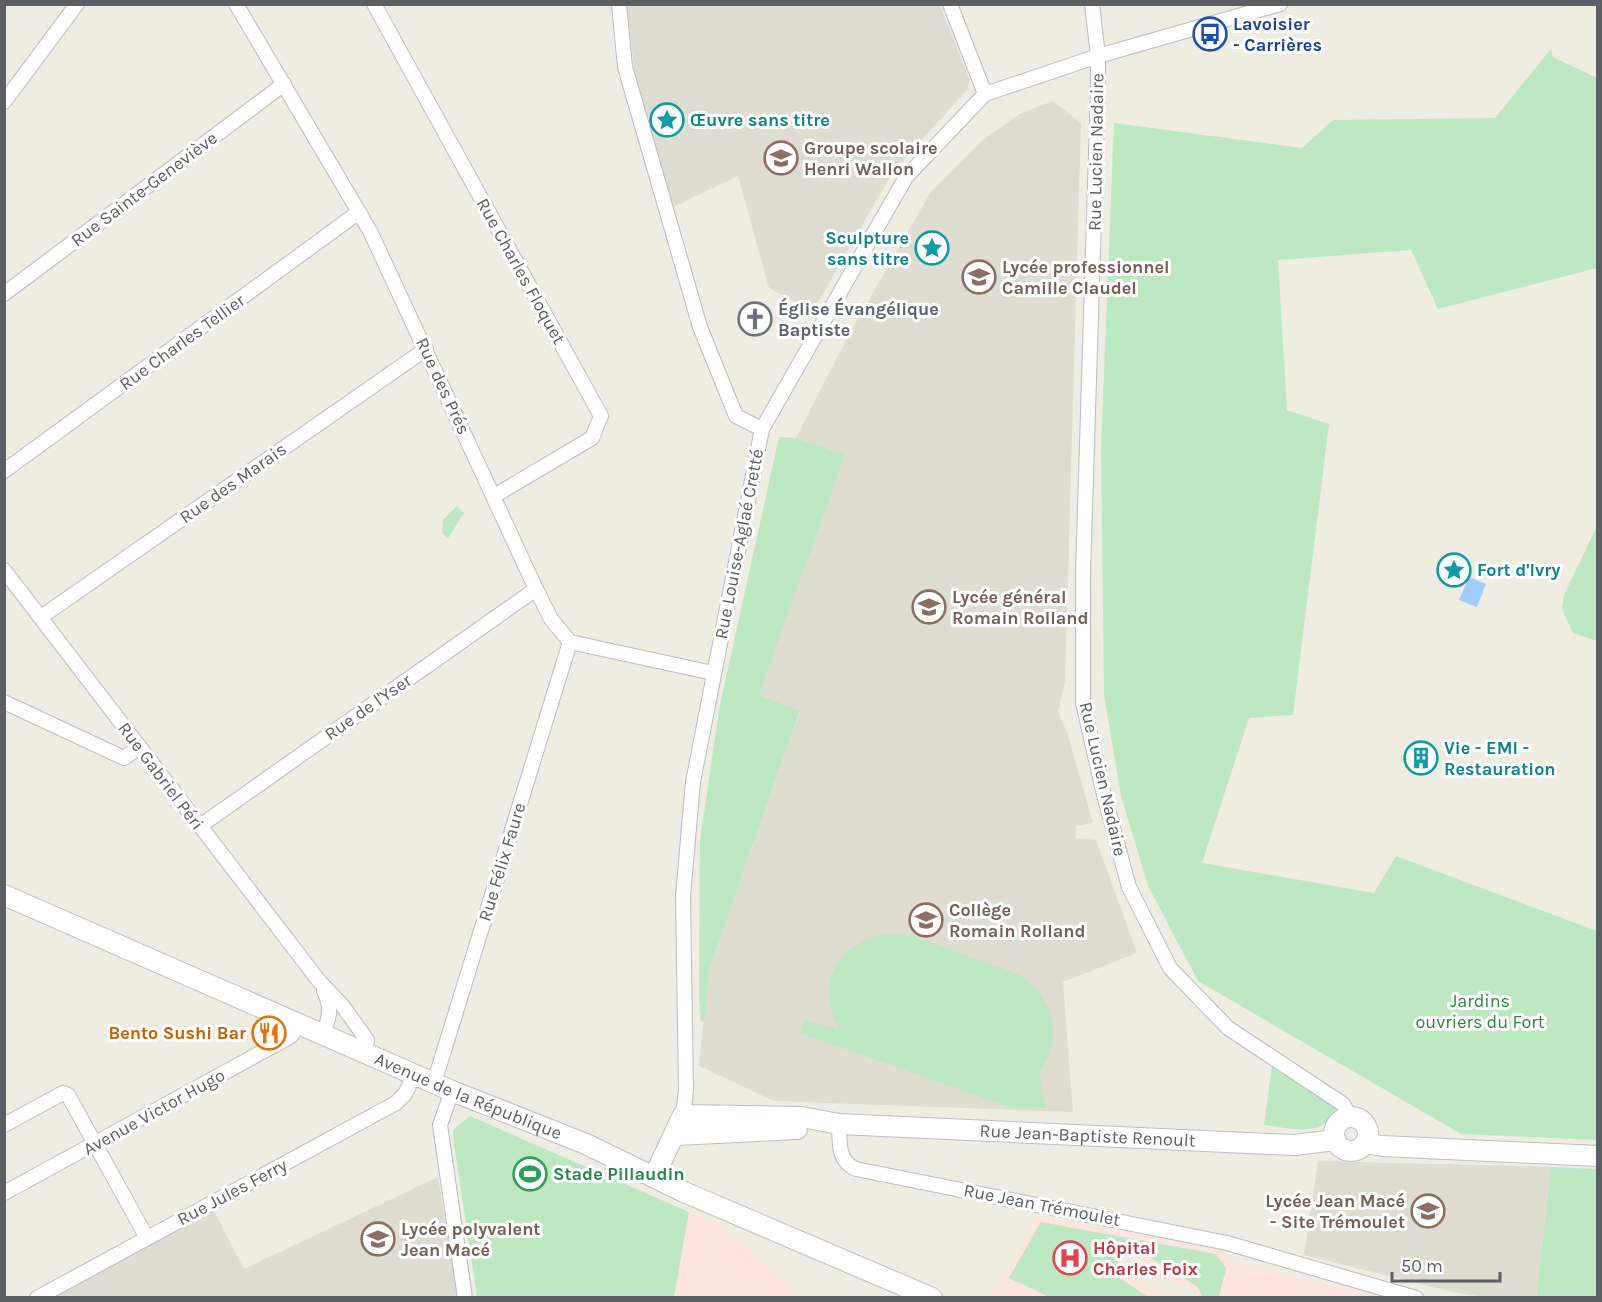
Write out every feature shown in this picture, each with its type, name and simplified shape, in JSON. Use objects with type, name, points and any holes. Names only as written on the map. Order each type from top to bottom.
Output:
[{"type":"main road","name":"Avenue de la République","points":[[4,895],[452,1091],[586,1144],[654,1177],[932,1298]]},
{"type":"main road","points":[[654,1177],[676,1135],[683,1115]]},
{"type":"main road","name":"Rue Jean-Baptiste Renoult","points":[[683,1115],[802,1117],[838,1124],[1295,1145],[1335,1140]]},
{"type":"main road","points":[[1350,1117],[1360,1119],[1367,1128],[1365,1143],[1357,1150],[1346,1150],[1335,1140],[1337,1124],[1350,1117]]},
{"type":"main road","name":"Rue Jean-Baptiste Renoult","points":[[676,1135],[804,1129],[838,1124]]},
{"type":"main road","points":[[1365,1143],[1382,1146],[1598,1156]]},
{"type":"street","points":[[4,102],[77,4]]},
{"type":"street","name":"Rue des Prés","points":[[236,4],[359,212],[426,349],[536,589],[551,619],[570,642]]},
{"type":"street","name":"Rue Charles Floquet","points":[[374,4],[601,416],[592,438],[494,496]]},
{"type":"street","name":"Rue Louise-Aglaé Cretté","points":[[619,4],[625,67],[700,327],[736,416],[762,429],[693,782],[683,896],[687,1091],[683,1115]]},
{"type":"street","points":[[950,4],[986,94]]},
{"type":"street","name":"Rue Lucien Nadaire","points":[[1092,4],[1098,56],[1083,573],[1083,703],[1104,795],[1129,886],[1170,968],[1228,1028],[1343,1104],[1350,1117]]},
{"type":"street","points":[[762,429],[906,177],[986,94],[1098,56],[1280,4]]},
{"type":"street","name":"Rue Sainte-Geneviève","points":[[4,294],[284,84]]},
{"type":"street","name":"Rue Charles Tellier","points":[[4,471],[359,212]]},
{"type":"street","name":"Rue des Marais","points":[[41,617],[426,349]]},
{"type":"street","name":"Rue Gabriel Péri","points":[[4,570],[319,981],[342,1005],[367,1040],[365,1053]]},
{"type":"street","name":"Rue de l'Yser","points":[[200,826],[536,589]]},
{"type":"street","points":[[570,642],[713,673]]},
{"type":"street","name":"Rue Félix Faure","points":[[434,1083],[570,642]]},
{"type":"street","points":[[4,702],[124,758],[140,747]]},
{"type":"street","name":"Rue Gabriel Péri","points":[[319,981],[330,1006],[330,1014],[323,1034]]},
{"type":"street","name":"Avenue Victor Hugo","points":[[4,1193],[291,1036],[299,1024]]},
{"type":"street","name":"Rue Jules Ferry","points":[[38,1298],[396,1103],[405,1094],[415,1074]]},
{"type":"street","points":[[452,1091],[440,1125],[465,1298]]},
{"type":"street","points":[[4,1125],[63,1093],[68,1095],[147,1238]]},
{"type":"street","name":"Rue Jean Trémoulet","points":[[838,1124],[840,1154],[847,1165],[856,1169],[1227,1243],[1416,1298]]},
{"type":"shaded area","name":"Groupe scolaire Henri Wallon","points":[[626,5],[940,5],[970,81],[968,89],[894,170],[813,311],[769,288],[738,176],[671,208],[637,89]]},
{"type":"shaded area","points":[[1053,101],[1081,123],[1065,682],[1058,712],[1067,732],[1093,823],[1076,826],[1075,838],[1096,840],[1137,953],[1063,982],[1073,1112],[774,1101],[699,1066],[709,970],[800,712],[759,695],[844,456],[796,438],[847,338],[930,193],[984,139],[1019,114]]},
{"type":"shaded area","name":"Lycée Jean Macé - Site Trémoulet","points":[[1318,1161],[1551,1167],[1536,1297],[1493,1298],[1457,1293],[1304,1255]]},
{"type":"shaded area","name":"Lycée polyvalent Jean Macé","points":[[438,1177],[458,1297],[49,1298],[213,1209],[244,1269]]},
{"type":"shaded area","points":[[689,1212],[718,1224],[802,1297],[674,1298]]},
{"type":"shaded area","name":"Hôpital Charles Foix","points":[[1039,1216],[1220,1249],[1233,1262],[1377,1297],[1202,1297],[1128,1253],[1118,1270],[1163,1297],[991,1298]]},
{"type":"green space","name":"Jardins ouvriers du Fort","points":[[1551,49],[1553,57],[1597,78],[1597,268],[1438,309],[1411,250],[1278,260],[1287,410],[1329,424],[1293,715],[1249,718],[1202,863],[1374,893],[1396,856],[1597,931],[1597,1140],[1461,1134],[1198,981],[1148,886],[1121,796],[1104,695],[1101,448],[1114,123],[1302,148],[1333,120],[1495,118]]},
{"type":"green space","points":[[779,437],[796,438],[845,455],[759,695],[800,711],[709,970],[704,1021],[701,1022],[699,1000],[700,841],[719,709]]},
{"type":"green space","points":[[457,506],[464,513],[448,538],[442,533],[443,520]]},
{"type":"green space","points":[[1597,526],[1597,641],[1573,633],[1562,609],[1564,595]]},
{"type":"green space","points":[[905,933],[1015,973],[1039,992],[1047,1004],[1053,1031],[1047,1059],[1039,1073],[1046,1109],[1009,1107],[800,1033],[805,1020],[840,1030],[832,1010],[829,992],[832,975],[839,960],[866,940],[884,934]]},
{"type":"green space","points":[[1272,1066],[1333,1104],[1336,1109],[1323,1125],[1315,1128],[1295,1129],[1264,1125]]},
{"type":"green space","name":"Stade Pillaudin","points":[[470,1116],[689,1212],[674,1297],[477,1297],[453,1136],[453,1130]]},
{"type":"green space","points":[[1551,1167],[1597,1169],[1597,1297],[1536,1297]]},
{"type":"green space","points":[[1041,1222],[1216,1254],[1226,1268],[1219,1297],[1203,1297],[1198,1287],[1135,1248],[1123,1250],[1114,1274],[1148,1297],[1049,1297],[1009,1278]]},
{"type":"water","points":[[1469,577],[1486,584],[1477,607],[1459,600]]},
{"type":"place","name":"Lavoisier - Carrières","points":[[1210,34]]},
{"type":"place","name":"Œuvre sans titre","points":[[667,120]]},
{"type":"place","name":"Groupe scolaire Henri Wallon","points":[[781,158]]},
{"type":"place","name":"Sculpture sans titre","points":[[932,248]]},
{"type":"place","name":"Lycée professionnel Camille Claudel","points":[[979,277]]},
{"type":"place","name":"Église Évangélique Baptiste","points":[[755,319]]},
{"type":"place","name":"Fort d'Ivry","points":[[1454,570]]},
{"type":"place","name":"Lycée général Romain Rolland","points":[[929,607]]},
{"type":"place","name":"Vie - EMI - Restauration","points":[[1421,758]]},
{"type":"place","name":"Collège Romain Rolland","points":[[926,920]]},
{"type":"place","name":"Bento Sushi Bar","points":[[269,1033]]},
{"type":"place","name":"Stade Pillaudin","points":[[530,1174]]},
{"type":"place","name":"Lycée Jean Macé - Site Trémoulet","points":[[1428,1211]]},
{"type":"place","name":"Lycée polyvalent Jean Macé","points":[[378,1239]]},
{"type":"place","name":"Hôpital Charles Foix","points":[[1070,1258]]}]
